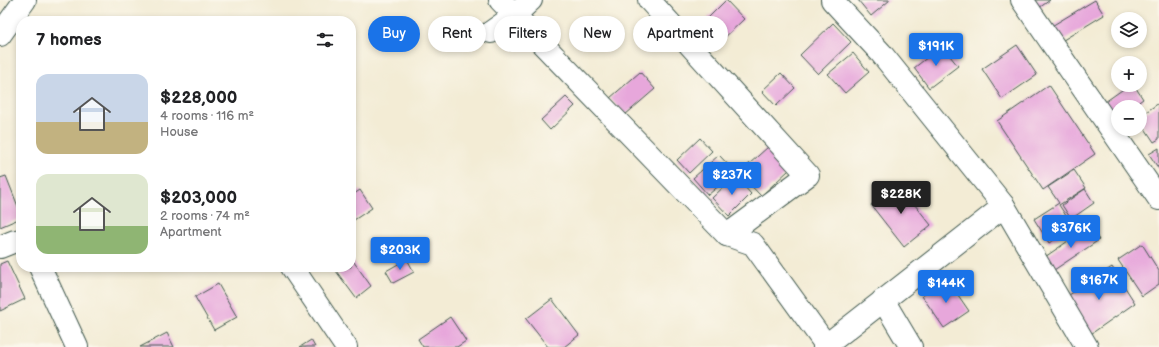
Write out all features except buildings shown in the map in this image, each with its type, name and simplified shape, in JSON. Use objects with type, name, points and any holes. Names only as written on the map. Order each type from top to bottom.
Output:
[{"type":"street","points":[[0,35],[25,0]]},
{"type":"street","points":[[491,32],[507,7],[530,0]]},
{"type":"street","points":[[649,0],[808,175],[727,235]]},
{"type":"street","points":[[832,0],[881,53],[1004,206],[1087,347]]},
{"type":"street","points":[[1022,0],[1159,199]]},
{"type":"street","points":[[507,7],[727,235],[753,244],[825,346],[1004,206]]},
{"type":"street","points":[[0,248],[16,241]]},
{"type":"street","points":[[42,272],[77,347]]},
{"type":"street","points":[[295,272],[346,347]]},
{"type":"street","points":[[883,300],[911,347]]}]
